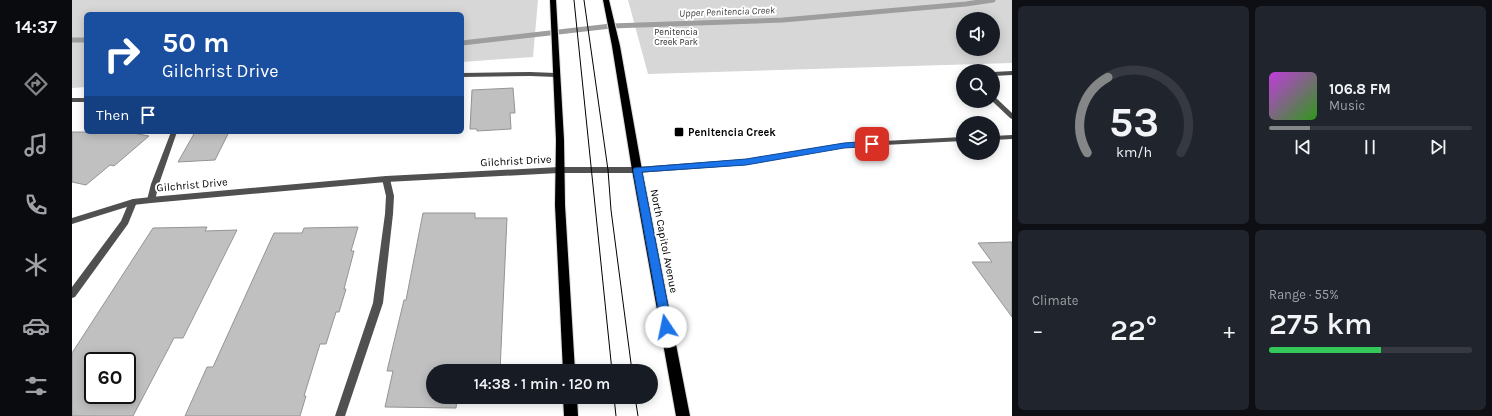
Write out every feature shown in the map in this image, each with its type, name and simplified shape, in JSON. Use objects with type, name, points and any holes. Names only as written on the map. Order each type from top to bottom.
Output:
[{"type":"main road","points":[[553,0],[560,140],[559,170],[569,364]]},
{"type":"main road","name":"North Capitol Avenue","points":[[606,0],[616,46],[637,170],[683,416]]},
{"type":"main road","points":[[570,404],[571,416]]},
{"type":"street","points":[[1000,74],[1012,73]]},
{"type":"street","points":[[464,75],[556,75]]},
{"type":"street","points":[[72,100],[84,100]]},
{"type":"street","points":[[1000,105],[1012,117]]},
{"type":"street","points":[[151,200],[155,184],[173,134]]},
{"type":"street","points":[[1000,138],[1012,137]]},
{"type":"street","name":"Gilchrist Drive","points":[[72,221],[133,202],[151,200],[386,179],[559,170],[637,170],[746,162],[844,145],[956,139]]},
{"type":"street","points":[[340,416],[378,303],[389,214],[390,196],[386,179]]},
{"type":"street","points":[[72,294],[125,222],[133,202]]},
{"type":"green space","points":[[72,0],[538,0],[533,57],[464,62],[464,12],[84,12],[84,87],[72,88]]},
{"type":"green space","name":"Penitencia Creek Park","points":[[628,0],[1012,0],[1012,63],[648,74]]},
{"type":"building","points":[[513,88],[515,113],[510,113],[511,129],[477,131],[477,129],[470,129],[472,90]]},
{"type":"building","points":[[72,132],[84,132],[84,134],[138,134],[149,136],[114,166],[110,165],[86,185],[72,182]]},
{"type":"building","points":[[194,134],[228,134],[215,160],[178,162]]},
{"type":"building","points":[[423,213],[475,213],[475,218],[507,218],[500,364],[426,364],[426,404],[456,404],[456,408],[385,407],[393,371],[387,371],[404,300],[406,300]]},
{"type":"building","points":[[207,227],[205,231],[237,230],[183,338],[174,338],[133,416],[72,416],[72,353],[153,228]]},
{"type":"building","points":[[358,227],[351,251],[354,251],[344,289],[346,289],[339,312],[336,312],[326,344],[320,344],[304,396],[306,396],[300,416],[185,416],[207,367],[213,367],[274,233],[302,233],[304,228]]},
{"type":"building","points":[[1012,242],[1012,317],[972,262],[992,262],[978,243]]},
{"type":"waterway","name":"Upper Penitencia Creek","points":[[464,43],[611,26],[783,20],[966,4],[993,0]]},
{"type":"waterway","name":"Upper Penitencia Creek","points":[[72,40],[84,40]]},
{"type":"tram line","points":[[574,0],[611,364]]},
{"type":"tram line","points":[[584,0],[608,170],[611,210],[631,364]]},
{"type":"tram line","points":[[615,404],[616,416]]},
{"type":"tram line","points":[[636,404],[638,416]]},
{"type":"place","name":"Penitencia Creek","points":[[679,132]]},
{"type":"route","points":[[666,327],[637,170],[746,162],[844,145],[872,144]]}]
